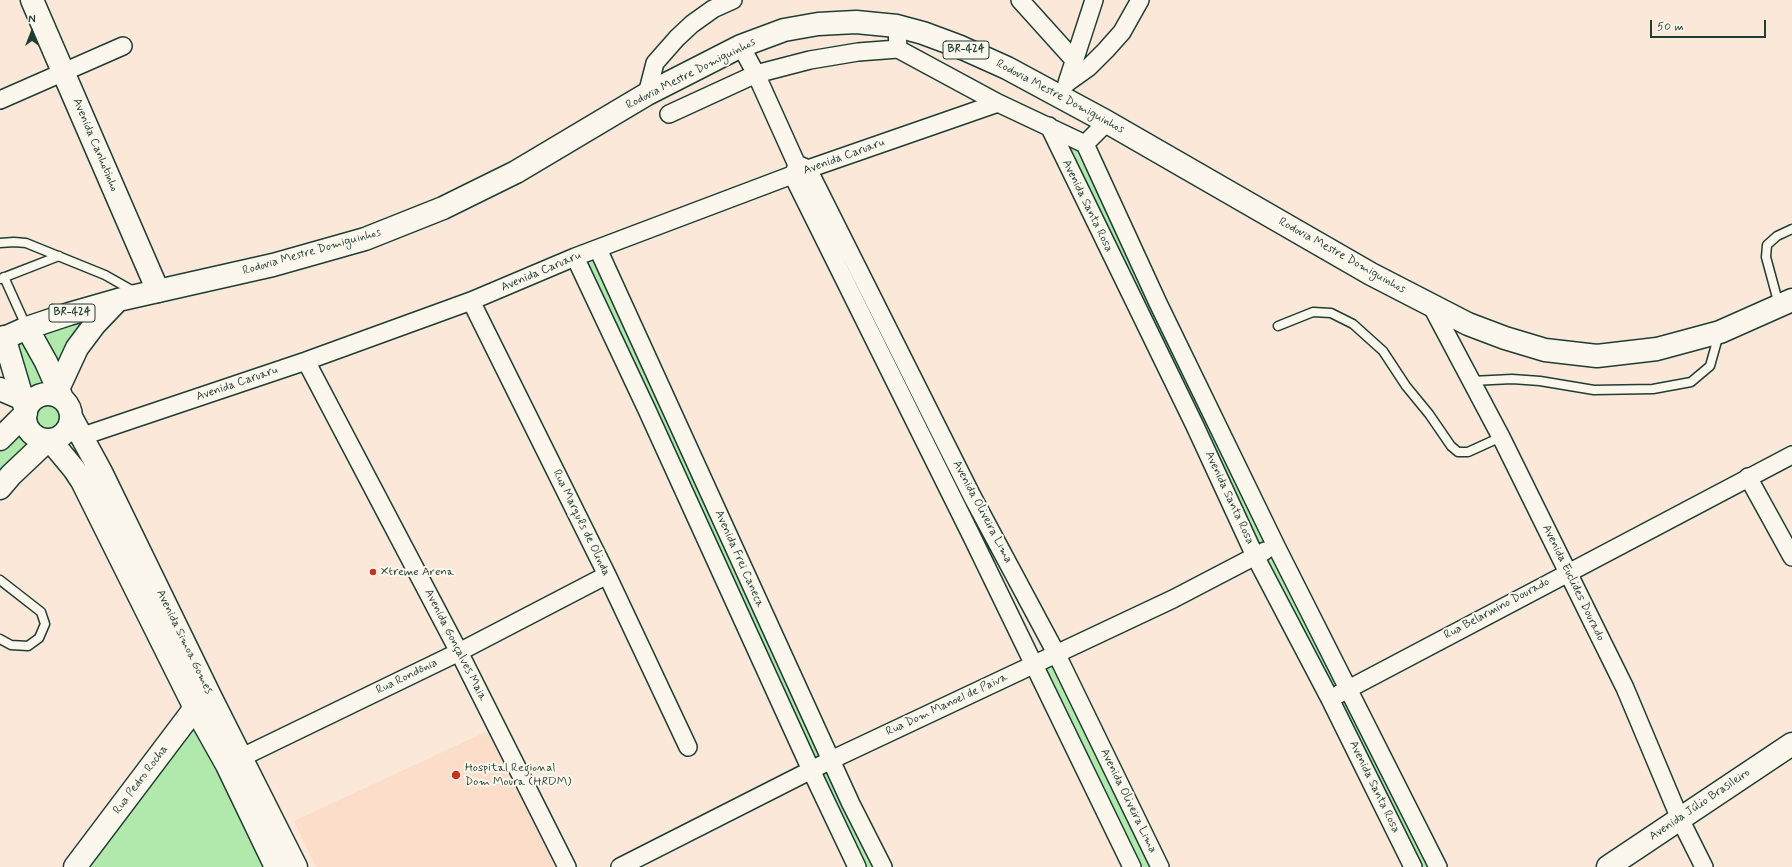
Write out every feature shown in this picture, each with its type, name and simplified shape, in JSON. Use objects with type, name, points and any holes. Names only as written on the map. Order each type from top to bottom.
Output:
[{"type":"main road","name":"Avenida Canhotinho","points":[[32,0],[63,72],[150,293]]},
{"type":"main road","name":"Rodovia Mestre Domiguinhos","points":[[1,335],[118,300],[273,265],[358,241],[443,208],[516,172],[647,94],[741,46],[784,30],[818,24],[856,22],[897,26],[958,46],[1007,68],[1064,89],[1107,122],[1371,274],[1468,324],[1504,338],[1545,350],[1597,356],[1657,350],[1720,332],[1786,303]]},
{"type":"main road","points":[[1,335],[25,408],[27,426],[30,431],[41,439],[56,439],[68,428],[64,401],[77,348],[95,324],[118,300]]},
{"type":"main road","name":"Avenida Simoa Gomes","points":[[27,328],[83,436],[203,703]]},
{"type":"main road","points":[[0,389],[25,408]]},
{"type":"main road","points":[[0,439],[31,401],[40,396],[51,394],[64,401]]},
{"type":"main road","name":"Avenida Simoa Gomes","points":[[49,440],[74,469],[82,482],[234,761],[296,867]]},
{"type":"main road","points":[[0,488],[11,474],[49,440]]},
{"type":"main road","name":"Rua Pedro Rocha","points":[[75,867],[203,703]]},
{"type":"main road","name":"Avenida Júlio Brasileiro","points":[[1608,867],[1792,744]]},
{"type":"main road","name":"Avenida Simoa Gomes","points":[[234,761],[276,867]]},
{"type":"street","points":[[647,94],[655,63],[677,38],[692,24],[713,9],[733,0]]},
{"type":"street","points":[[1020,0],[1075,61]]},
{"type":"street","points":[[1064,89],[1075,61],[1094,0]]},
{"type":"street","points":[[1064,89],[1089,67],[1122,32],[1140,0]]},
{"type":"street","points":[[897,26],[898,49]]},
{"type":"street","points":[[0,100],[123,46]]},
{"type":"street","name":"Avenida Oliveira Lima","points":[[741,46],[756,74],[862,314],[1132,867]]},
{"type":"street","points":[[669,114],[756,74],[810,60],[858,52],[898,49],[998,102],[1085,144],[1107,122]]},
{"type":"street","name":"Avenida Caruaru","points":[[83,436],[306,360],[471,301],[575,257],[799,170],[998,102]]},
{"type":"street","name":"Avenida Santa Rosa","points":[[1049,126],[1195,426],[1255,556],[1330,699],[1413,867]]},
{"type":"street","name":"Avenida Santa Rosa","points":[[1085,144],[1155,296],[1276,546],[1438,867]]},
{"type":"street","name":"Avenida Oliveira Lima","points":[[799,170],[878,306],[972,496],[1056,654],[1160,867]]},
{"type":"street","name":"Avenida Frei Caneca","points":[[598,249],[831,760],[883,867]]},
{"type":"street","name":"Avenida Frei Caneca","points":[[575,257],[647,410],[810,770],[857,867]]},
{"type":"street","name":"Rua Marquês de Olinda","points":[[471,301],[607,575],[688,747]]},
{"type":"street","name":"Avenida Euclides Dourado","points":[[1431,305],[1502,437],[1625,688],[1680,819],[1704,867]]},
{"type":"street","points":[[862,314],[878,306]]},
{"type":"street","name":"Avenida Gonçalves Maia","points":[[306,360],[460,652],[567,867]]},
{"type":"street","points":[[647,410],[667,400]]},
{"type":"street","name":"Rua Belarmino Dourado","points":[[1330,699],[1792,454]]},
{"type":"street","points":[[1748,477],[1792,557]]},
{"type":"street","name":"Rua Dom Manoel de Paiva","points":[[620,867],[810,770],[1173,598],[1276,546]]},
{"type":"street","name":"Rua Rondônia","points":[[234,761],[460,652],[607,575]]},
{"type":"lane","points":[[1786,303],[1766,257],[1767,245],[1777,236],[1792,229]]},
{"type":"lane","points":[[0,244],[14,242],[26,244],[150,293]]},
{"type":"lane","points":[[27,328],[2,278],[59,256]]},
{"type":"lane","points":[[1278,326],[1313,312],[1331,312],[1353,324],[1383,351],[1406,386],[1429,414],[1451,446],[1458,452],[1468,452],[1502,437]]},
{"type":"lane","points":[[1472,381],[1512,378],[1594,390],[1653,388],[1691,382],[1710,366],[1720,332]]},
{"type":"lane","points":[[0,580],[41,612],[45,624],[39,638],[28,646],[11,645],[0,639]]},
{"type":"shaded area","name":"Hospital Regional Dom Moura (HRDM)","points":[[494,728],[563,867],[316,867],[294,821]]},
{"type":"green space","points":[[1055,133],[1083,147],[1077,150],[1078,155],[1105,205],[1270,543],[1258,549]]},
{"type":"green space","points":[[596,252],[827,758],[813,766],[578,258]]},
{"type":"green space","points":[[109,304],[61,383],[32,329]]},
{"type":"green space","points":[[28,331],[50,382],[34,384],[24,391],[21,397],[17,335]]},
{"type":"green space","points":[[52,387],[67,396],[73,408],[71,422],[63,430],[49,434],[37,432],[28,425],[26,396],[37,388]]},
{"type":"green space","points":[[26,428],[35,435],[45,438],[0,483],[0,440]]},
{"type":"green space","points":[[1274,550],[1343,686],[1332,693],[1260,557]]},
{"type":"green space","points":[[1055,658],[1159,867],[1138,867],[1038,667]]},
{"type":"green space","points":[[1346,694],[1436,867],[1416,867],[1335,701]]},
{"type":"green space","points":[[196,719],[270,867],[88,867]]},
{"type":"green space","points":[[829,765],[880,867],[862,867],[816,772]]},
{"type":"place","name":"Xtreme Arena","points":[[373,572]]},
{"type":"place","name":"Hospital Regional Dom Moura (HRDM)","points":[[456,775]]}]
